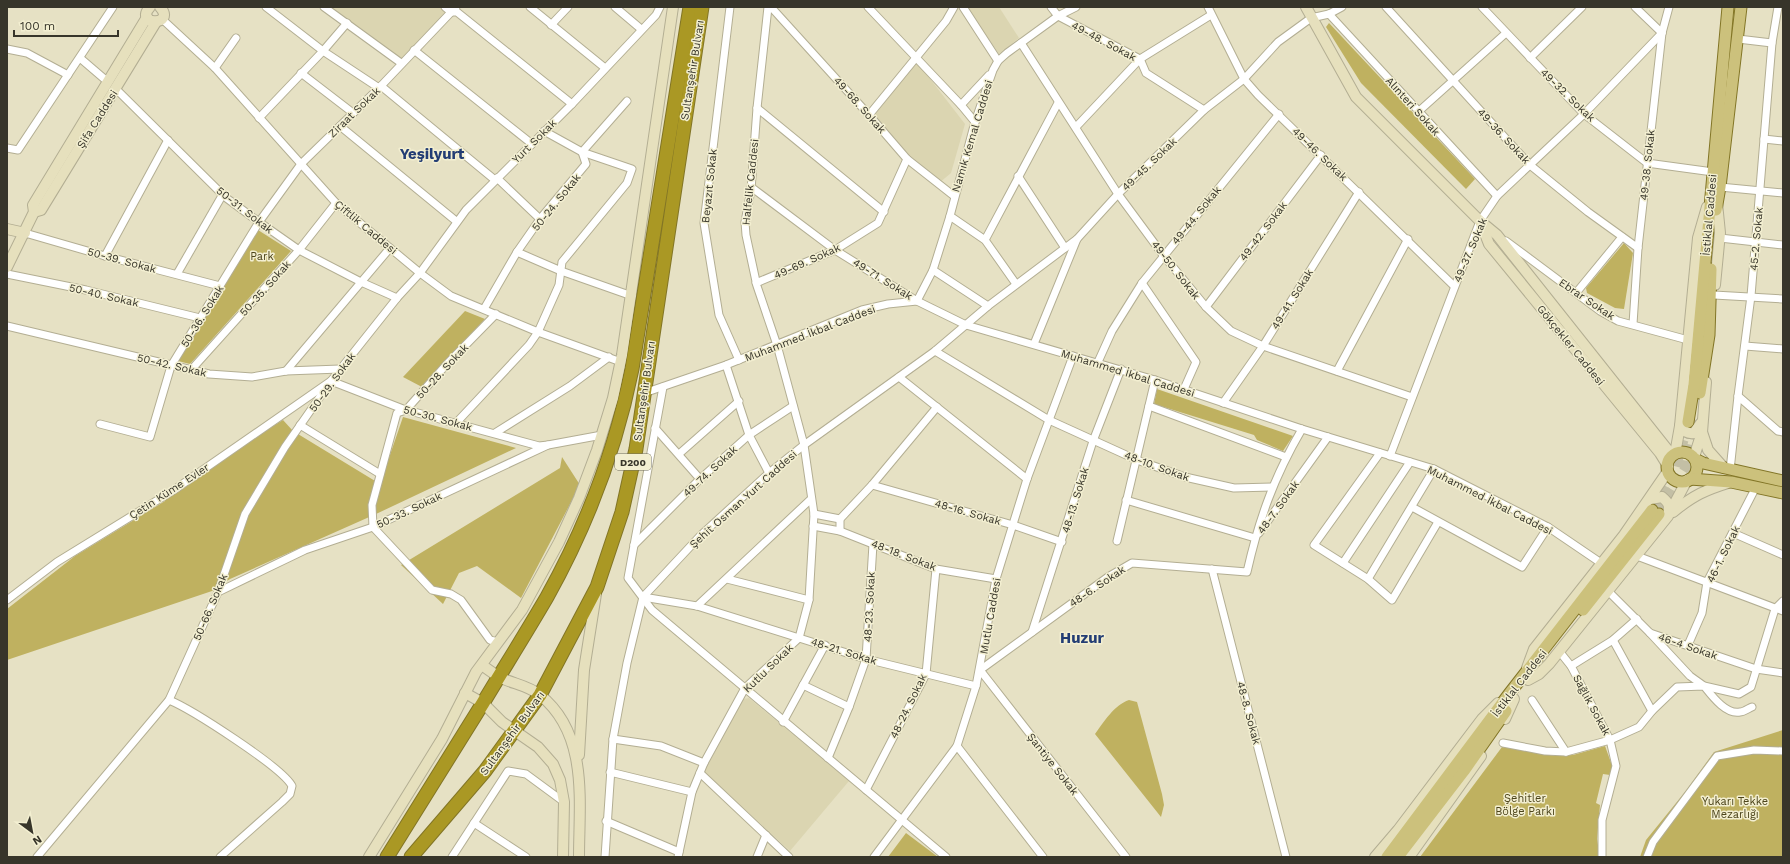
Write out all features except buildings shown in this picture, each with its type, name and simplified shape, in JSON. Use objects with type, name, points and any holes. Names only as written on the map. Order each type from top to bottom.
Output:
[{"type":"highway","name":"Sultanşehir Bulvarı","points":[[386,857],[500,677],[547,596],[581,527],[608,459],[624,406],[646,291],[690,7]]},
{"type":"highway","name":"Sultanşehir Bulvarı","points":[[411,857],[485,771],[540,696],[597,587],[622,512],[636,449],[702,7]]},
{"type":"main road","name":"İstiklal Caddesi","points":[[1692,422],[1709,335],[1714,198],[1713,172],[1728,7]]},
{"type":"main road","name":"İstiklal Caddesi","points":[[1714,198],[1720,187],[1741,7]]},
{"type":"main road","points":[[1783,481],[1703,463],[1684,452],[1674,454],[1669,460],[1668,468],[1675,479],[1682,481],[1731,482],[1783,493]]},
{"type":"main road","points":[[1689,480],[1697,470],[1695,458]]},
{"type":"main road","name":"İstiklal Caddesi","points":[[1387,857],[1657,510]]},
{"type":"main road","name":"İstiklal Caddesi","points":[[1398,857],[1464,771],[1511,696]]},
{"type":"street","points":[[7,148],[18,150],[80,58],[112,7]]},
{"type":"street","points":[[266,7],[323,51],[380,87],[496,179],[540,219]]},
{"type":"street","points":[[324,7],[401,63]]},
{"type":"street","points":[[445,7],[457,12],[572,104]]},
{"type":"street","points":[[530,7],[605,68]]},
{"type":"street","points":[[551,25],[568,7]]},
{"type":"street","points":[[615,7],[641,29]]},
{"type":"street","name":"Yurt Sokak","points":[[420,273],[456,221],[572,104],[641,29],[656,15],[660,7]]},
{"type":"street","points":[[370,857],[442,739],[465,693],[482,664],[522,610],[548,565],[580,498],[614,398],[621,362],[632,296],[673,7]]},
{"type":"street","points":[[698,30],[706,7]]},
{"type":"street","name":"Beyazıt Sokak","points":[[730,7],[704,223],[719,315],[739,360]]},
{"type":"street","name":"Halfelik Caddesi","points":[[770,7],[757,108],[751,187],[745,222],[746,235],[756,282],[777,345],[804,445]]},
{"type":"street","name":"49-68. Sokak","points":[[770,7],[869,114],[907,159],[954,196]]},
{"type":"street","points":[[869,114],[946,21],[954,7]]},
{"type":"street","points":[[963,7],[998,61]]},
{"type":"street","points":[[1051,7],[1058,16]]},
{"type":"street","name":"Namık Kemal Caddesi","points":[[917,301],[933,270],[950,216],[974,122],[993,70],[998,61],[1021,43],[1058,16],[1076,7]]},
{"type":"street","name":"49-46. Sokak","points":[[1208,7],[1244,79],[1454,286]]},
{"type":"street","name":"Gökçekler Caddesi","points":[[1306,7],[1356,98],[1480,221],[1497,235],[1666,449],[1674,454]]},
{"type":"street","points":[[1311,18],[1328,14],[1342,7]]},
{"type":"street","name":"49-36. Sokak","points":[[1386,7],[1530,165],[1638,248]]},
{"type":"street","name":"49-32. Sokak","points":[[1482,7],[1584,114],[1647,163]]},
{"type":"street","points":[[1530,58],[1582,7]]},
{"type":"street","points":[[1635,7],[1662,33]]},
{"type":"street","name":"49-38. Sokak","points":[[1633,324],[1638,248],[1647,163],[1662,33],[1669,7]]},
{"type":"street","name":"45-2. Sokak","points":[[1727,469],[1751,296],[1761,191],[1772,43],[1778,7]]},
{"type":"street","points":[[872,8],[915,57],[961,105],[974,122]]},
{"type":"street","points":[[148,10],[151,21],[162,13]]},
{"type":"street","name":"Şifa Caddesi","points":[[7,267],[34,212],[41,210],[112,85],[148,10]]},
{"type":"street","name":"Ziraat Sokak","points":[[259,222],[301,164],[380,87],[401,63],[453,10]]},
{"type":"street","name":"Şifa Caddesi","points":[[112,85],[162,13]]},
{"type":"street","name":"Çiftlik Caddesi","points":[[162,13],[214,68],[336,203],[420,273],[451,296],[538,332],[621,362]]},
{"type":"street","name":"Alınteri Sokak","points":[[1328,14],[1498,196]]},
{"type":"street","points":[[1076,127],[1140,59],[1211,15]]},
{"type":"street","name":"49-48. Sokak","points":[[1058,16],[1140,59],[1146,73],[1204,110]]},
{"type":"street","name":"49-45. Sokak","points":[[1034,344],[1077,239],[1118,194],[1204,110],[1244,79],[1278,42],[1311,18]]},
{"type":"street","points":[[259,118],[323,51],[346,23]]},
{"type":"street","points":[[1418,112],[1506,33]]},
{"type":"street","name":"49-37. Sokak","points":[[1390,456],[1480,221],[1498,196],[1584,114],[1662,33]]},
{"type":"street","points":[[214,68],[236,38]]},
{"type":"street","points":[[1738,39],[1772,43]]},
{"type":"street","name":"49-50. Sokak","points":[[1021,43],[1058,103],[1076,127],[1118,194],[1206,307],[1231,331],[1263,346],[1412,397]]},
{"type":"street","points":[[7,49],[27,53],[68,74]]},
{"type":"street","points":[[414,50],[532,144]]},
{"type":"street","name":"50-31. Sokak","points":[[80,58],[112,85],[223,194],[259,222],[299,250],[361,282],[397,298]]},
{"type":"street","points":[[961,105],[993,70]]},
{"type":"street","points":[[301,73],[354,113]]},
{"type":"street","points":[[582,152],[627,101]]},
{"type":"street","points":[[985,240],[1058,103]]},
{"type":"street","points":[[757,108],[884,212]]},
{"type":"street","name":"49-44. Sokak","points":[[1098,362],[1112,331],[1142,283],[1279,114]]},
{"type":"street","points":[[340,126],[456,221]]},
{"type":"street","points":[[456,423],[519,358],[538,332],[560,285],[561,272],[565,259],[627,183],[632,169],[582,152],[544,131]]},
{"type":"street","points":[[1764,139],[1783,141]]},
{"type":"street","points":[[105,256],[168,140]]},
{"type":"street","name":"50-24. Sokak","points":[[484,309],[517,252],[540,219],[586,164],[582,152]]},
{"type":"street","name":"49-42. Sokak","points":[[1206,307],[1321,155]]},
{"type":"street","name":"49-69. Sokak","points":[[756,282],[835,250],[878,223],[907,159]]},
{"type":"street","points":[[1647,163],[1713,172]]},
{"type":"street","points":[[1018,176],[1065,248]]},
{"type":"street","name":"49-71. Sokak","points":[[751,187],[835,250],[917,301]]},
{"type":"street","points":[[1720,187],[1783,193]]},
{"type":"street","name":"49-41. Sokak","points":[[1223,403],[1263,346],[1359,192]]},
{"type":"street","points":[[177,274],[223,194]]},
{"type":"street","points":[[1674,454],[1692,422],[1714,295],[1720,238],[1714,198]]},
{"type":"street","points":[[1714,198],[1698,238],[1688,340],[1692,422],[1702,432],[1704,443],[1708,450],[1727,469]]},
{"type":"street","name":"50-35. Sokak","points":[[191,370],[299,250],[336,203]]},
{"type":"street","points":[[950,216],[985,240],[1016,284]]},
{"type":"street","name":"Gökçekler Caddesi","points":[[1480,221],[1489,244],[1655,447],[1668,468]]},
{"type":"street","name":"50-36. Sokak","points":[[100,424],[150,437],[171,366],[259,222]]},
{"type":"street","points":[[7,229],[25,233]]},
{"type":"street","name":"50-39. Sokak","points":[[25,233],[105,256],[220,286]]},
{"type":"street","name":"Ebrar Sokak","points":[[1497,235],[1600,311],[1618,321],[1688,340]]},
{"type":"street","points":[[1576,293],[1622,237]]},
{"type":"street","points":[[1720,238],[1783,245]]},
{"type":"street","name":"Şehit Osman Yurt Caddesi","points":[[605,857],[606,821],[613,739],[627,663],[643,597],[701,535],[770,473],[804,445],[936,351],[988,306],[1077,239]]},
{"type":"street","points":[[1337,371],[1408,239]]},
{"type":"street","points":[[286,371],[390,248]]},
{"type":"street","points":[[517,252],[561,272],[632,296]]},
{"type":"street","points":[[933,270],[988,306]]},
{"type":"street","name":"50-29. Sokak","points":[[254,498],[300,425],[331,381],[397,298],[420,273]]},
{"type":"street","name":"50-40. Sokak","points":[[7,274],[86,290],[200,318]]},
{"type":"street","points":[[1142,283],[1196,362],[1184,389]]},
{"type":"street","points":[[1714,295],[1783,299]]},
{"type":"street","name":"Muhammed İkbal Caddesi","points":[[644,393],[726,365],[862,310],[888,304],[917,301],[966,325],[1098,362],[1302,429],[1434,469],[1548,527],[1601,563]]},
{"type":"street","name":"50-28. Sokak","points":[[380,474],[397,413],[406,410],[446,365],[496,314]]},
{"type":"street","name":"50-42. Sokak","points":[[7,326],[208,374],[252,376],[286,371],[340,369]]},
{"type":"street","points":[[1744,346],[1783,349]]},
{"type":"street","name":"48-10. Sokak","points":[[936,351],[1048,420],[1137,460],[1185,477],[1234,488],[1272,487]]},
{"type":"street","name":"Mutlu Caddesi","points":[[874,857],[957,746],[980,670],[996,579],[1027,479],[1073,356]]},
{"type":"street","points":[[495,433],[570,386],[609,357]]},
{"type":"street","points":[[726,365],[750,435],[770,473]]},
{"type":"street","name":"48-13. Sokak","points":[[1032,632],[1093,441],[1121,370]]},
{"type":"street","points":[[899,377],[1027,479]]},
{"type":"street","points":[[1117,541],[1155,380]]},
{"type":"street","name":"50-30. Sokak","points":[[331,381],[406,410],[540,446],[548,445]]},
{"type":"street","name":"Çetin Küme Evler","points":[[7,600],[57,562],[174,490],[331,381]]},
{"type":"street","points":[[663,387],[628,578],[652,610],[783,722],[946,857]]},
{"type":"street","points":[[1738,396],[1783,432]]},
{"type":"street","points":[[679,454],[739,401]]},
{"type":"street","name":"49-74. Sokak","points":[[633,545],[700,478],[750,435],[793,406]]},
{"type":"street","points":[[1149,406],[1286,457]]},
{"type":"street","points":[[840,531],[840,519],[872,485],[937,407]]},
{"type":"street","points":[[300,425],[380,474],[372,505],[373,526],[432,590],[451,594],[461,600],[490,640],[498,642]]},
{"type":"street","points":[[655,428],[700,478]]},
{"type":"street","name":"48-7. Sokak","points":[[1255,538],[1272,487],[1286,457],[1302,429]]},
{"type":"street","points":[[1695,458],[1702,432]]},
{"type":"street","name":"50-33. Sokak","points":[[218,592],[305,550],[373,526],[548,445],[602,435]]},
{"type":"street","name":"48-7. Sokak","points":[[1255,538],[1328,437]]},
{"type":"street","name":"Kutlu Sokak","points":[[679,854],[692,792],[704,763],[745,688],[799,638],[809,600],[814,514],[804,445]]},
{"type":"street","points":[[1380,453],[1314,546],[1368,579],[1392,600],[1438,522]]},
{"type":"street","points":[[1343,563],[1410,462]]},
{"type":"street","points":[[1668,468],[1657,510],[1637,556],[1539,674],[1526,677],[1534,648],[1601,563],[1657,510],[1689,480]]},
{"type":"street","points":[[1368,579],[1412,508],[1434,469]]},
{"type":"street","points":[[1657,510],[1690,498],[1702,491],[1731,482]]},
{"type":"street","name":"48-16. Sokak","points":[[872,485],[1013,524],[1062,542]]},
{"type":"street","name":"46-1. Sokak","points":[[1688,645],[1702,613],[1707,582],[1756,488]]},
{"type":"street","name":"50-66. Sokak","points":[[37,857],[159,711],[170,700],[218,592],[245,514],[254,498]]},
{"type":"street","points":[[698,606],[811,499]]},
{"type":"street","points":[[1126,500],[1255,538]]},
{"type":"street","points":[[1412,508],[1522,567],[1548,527]]},
{"type":"street","points":[[814,514],[840,519]]},
{"type":"street","name":"48-18. Sokak","points":[[813,526],[840,531],[936,568],[996,579]]},
{"type":"street","points":[[1733,533],[1783,555]]},
{"type":"street","name":"48-6. Sokak","points":[[980,670],[1108,577],[1132,562],[1247,572],[1255,538]]},
{"type":"street","name":"48-23. Sokak","points":[[828,758],[849,707],[866,659],[873,544]]},
{"type":"street","points":[[1637,556],[1783,611]]},
{"type":"street","name":"48-24. Sokak","points":[[866,790],[926,674],[936,568]]},
{"type":"street","name":"48-8. Sokak","points":[[1212,569],[1286,857]]},
{"type":"street","points":[[727,579],[809,600]]},
{"type":"street","points":[[579,857],[578,769],[584,670],[597,587]]},
{"type":"street","name":"46-4 Sokak","points":[[1608,591],[1650,633],[1756,669],[1783,673]]},
{"type":"street","name":"48-21. Sokak","points":[[643,597],[698,606],[866,659],[976,686]]},
{"type":"street","points":[[1503,743],[1545,751],[1566,752],[1610,740],[1639,727],[1652,711],[1677,687],[1704,686],[1738,694],[1751,687],[1775,609],[1783,601]]},
{"type":"street","points":[[1571,666],[1613,640],[1637,619]]},
{"type":"street","points":[[1650,633],[1690,676],[1704,686],[1719,703],[1734,712],[1740,712],[1752,707]]},
{"type":"street","points":[[1613,640],[1652,711]]},
{"type":"street","points":[[783,722],[825,645]]},
{"type":"street","name":"Sağlık Sokak","points":[[1559,651],[1571,666],[1610,740],[1616,766],[1602,820],[1602,857]]},
{"type":"street","points":[[482,664],[500,677],[524,685],[540,696],[557,712],[564,723],[573,746],[578,769]]},
{"type":"street","name":"Şantiye Sokak","points":[[980,670],[1124,856]]},
{"type":"street","points":[[803,685],[849,707]]},
{"type":"street","points":[[465,693],[483,703],[502,722],[538,747],[553,764],[562,787],[564,802],[562,857]]},
{"type":"street","points":[[1375,857],[1398,830],[1482,718],[1511,696]]},
{"type":"street","points":[[1409,857],[1497,733],[1511,696]]},
{"type":"street","points":[[170,700],[193,712],[256,754],[290,782],[292,786],[290,794],[282,802],[220,857]]},
{"type":"street","points":[[1532,700],[1566,752]]},
{"type":"street","points":[[613,739],[661,746],[704,763]]},
{"type":"street","points":[[957,746],[1043,857]]},
{"type":"street","points":[[1648,857],[1653,842],[1717,756],[1754,750],[1783,750]]},
{"type":"street","points":[[452,857],[508,771],[526,774],[564,802]]},
{"type":"street","points":[[610,772],[692,792]]},
{"type":"street","points":[[700,773],[789,857]]},
{"type":"street","points":[[606,821],[679,854]]},
{"type":"street","points":[[474,824],[525,857]]},
{"type":"street","points":[[757,857],[766,835]]},
{"type":"shaded area","points":[[330,7],[439,7],[446,12],[402,59]]},
{"type":"shaded area","points":[[967,7],[999,7],[1019,38],[999,54]]},
{"type":"shaded area","points":[[917,62],[965,124],[951,173],[939,183],[914,165],[873,117]]},
{"type":"shaded area","points":[[749,698],[849,781],[790,851],[704,772],[743,699]]},
{"type":"green space","points":[[1329,23],[1475,179],[1466,189],[1361,83],[1326,27]]},
{"type":"green space","name":"Park","points":[[258,230],[291,251],[190,364],[178,361]]},
{"type":"green space","points":[[1624,243],[1633,253],[1624,309],[1615,308],[1587,293],[1586,288]]},
{"type":"green space","points":[[465,311],[485,319],[422,387],[403,377]]},
{"type":"green space","points":[[1157,389],[1293,436],[1283,451],[1257,440],[1254,435],[1154,404]]},
{"type":"green space","points":[[403,417],[516,448],[376,514],[230,579],[212,591],[7,660],[7,609],[75,556],[165,501],[163,493],[283,420],[293,431],[380,484]]},
{"type":"green space","points":[[562,457],[580,485],[521,598],[477,566],[459,573],[443,604],[401,565],[560,468]]},
{"type":"green space","points":[[1129,700],[1137,702],[1162,794],[1164,805],[1161,817],[1095,734],[1114,710]]},
{"type":"green space","name":"Yukarı Tekke Mezarlığı","points":[[1783,730],[1783,857],[1640,857],[1646,840],[1685,792],[1714,752]]},
{"type":"green space","name":"Şehitler Bölge Parkı","points":[[1605,746],[1613,768],[1610,775],[1603,774],[1596,803],[1600,805],[1597,839],[1600,857],[1420,857],[1502,747],[1555,756],[1573,755]]},
{"type":"green space","points":[[906,833],[938,857],[888,857]]},
{"type":"tunnel","points":[[1659,514],[1685,470],[1696,420]]},
{"type":"tunnel","points":[[1652,510],[1675,467],[1688,423]]},
{"type":"district","name":"Yeşilyurt","points":[[432,154]]},
{"type":"district","name":"Huzur","points":[[1082,638]]}]
